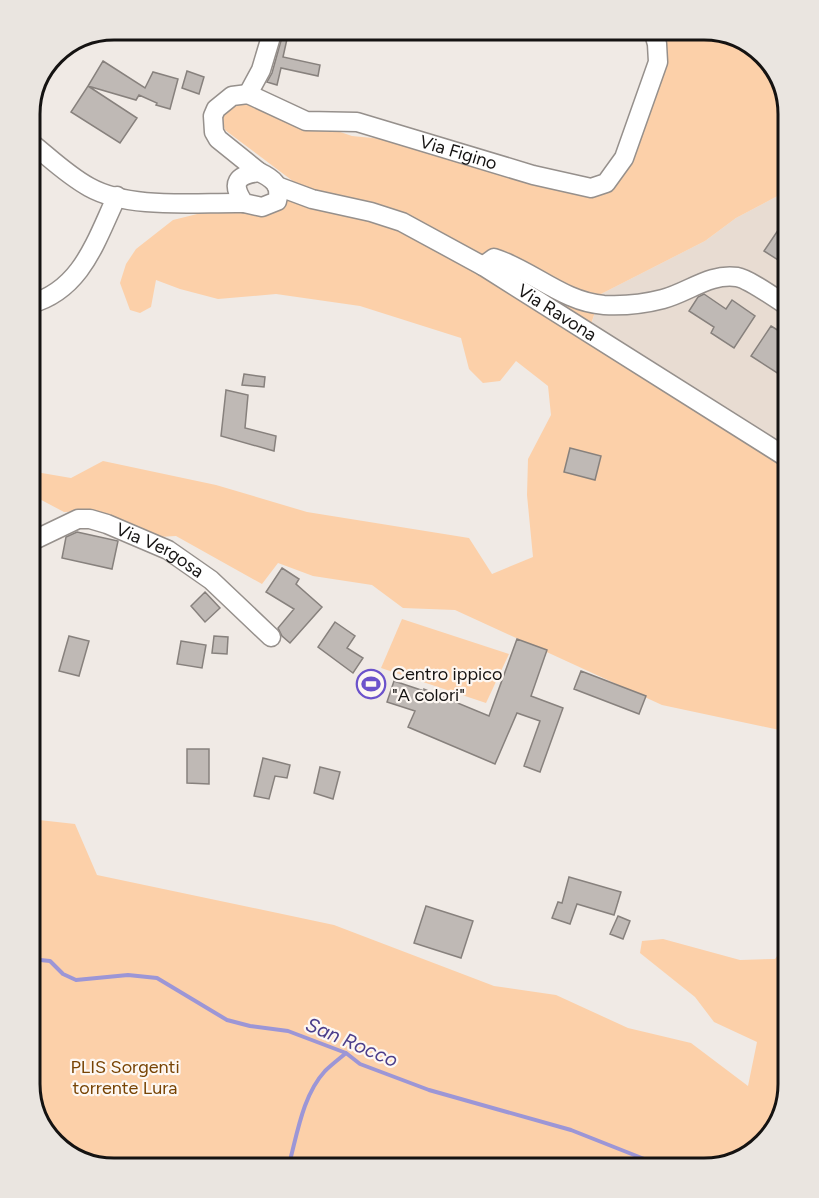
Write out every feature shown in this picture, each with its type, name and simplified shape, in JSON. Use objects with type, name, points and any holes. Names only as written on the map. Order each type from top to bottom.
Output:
[{"type":"street","points":[[41,151],[90,188],[117,196],[156,204],[243,203],[262,207],[277,193],[270,177],[239,158],[218,140],[214,132],[213,116],[222,102],[232,96],[248,94],[261,70],[270,40]]},
{"type":"street","name":"Via Figino","points":[[248,94],[306,121],[357,122],[533,175],[591,188],[606,183],[624,158],[658,62],[656,41]]},
{"type":"street","points":[[239,158],[239,180]]},
{"type":"street","points":[[243,203],[236,188],[239,180],[244,174],[259,172]]},
{"type":"street","points":[[197,202],[239,180]]},
{"type":"street","name":"Via Ravona","points":[[277,193],[371,212],[402,222],[483,266],[778,452]]},
{"type":"street","points":[[41,299],[58,292],[73,280],[82,268],[117,196]]},
{"type":"street","points":[[483,266],[494,258],[506,262],[549,287],[600,305],[628,305],[665,298],[695,284],[722,276],[740,277],[778,300]]},
{"type":"street","name":"Via Vergosa","points":[[41,537],[78,519],[90,519],[168,550],[211,580],[271,637]]},
{"type":"shaded area","points":[[778,196],[778,442],[590,328],[601,294],[705,241],[736,218]]},
{"type":"green space","points":[[664,41],[710,41],[724,43],[742,50],[763,69],[773,86],[778,105],[778,196],[736,218],[705,241],[601,294],[590,327],[778,442],[778,730],[662,705],[455,610],[403,608],[372,585],[313,576],[278,563],[262,584],[176,536],[159,537],[127,522],[89,511],[64,512],[41,500],[41,473],[71,478],[103,461],[216,485],[307,512],[469,538],[492,574],[533,557],[527,495],[528,459],[551,415],[548,386],[516,361],[500,381],[483,383],[469,369],[461,338],[360,306],[276,294],[218,299],[156,280],[151,307],[140,313],[130,310],[120,283],[126,264],[136,249],[173,220],[302,188],[225,130],[221,116],[235,103],[249,101],[352,136],[383,139],[596,196],[629,165],[667,62]]},
{"type":"green space","points":[[402,619],[509,654],[486,703],[381,668]]},
{"type":"green space","name":"PLIS Sorgenti torrente Lura","points":[[40,820],[75,824],[97,875],[334,925],[494,986],[556,995],[628,1028],[691,1043],[748,1086],[757,1042],[714,1022],[695,997],[640,953],[642,941],[663,939],[740,960],[775,959],[778,955],[778,1093],[769,1121],[757,1136],[742,1148],[724,1155],[705,1158],[109,1157],[82,1150],[62,1136],[46,1112],[40,1084]]},
{"type":"building","points":[[281,40],[287,40],[283,57],[320,65],[318,76],[281,68],[277,85],[267,82],[272,73]]},
{"type":"building","points":[[103,61],[145,88],[153,72],[178,79],[170,109],[156,105],[157,103],[139,95],[136,100],[88,86]]},
{"type":"building","points":[[187,71],[204,77],[199,94],[182,88]]},
{"type":"building","points":[[88,86],[137,118],[120,143],[71,112]]},
{"type":"building","points":[[778,230],[778,260],[764,251]]},
{"type":"building","points":[[704,294],[726,309],[732,300],[755,316],[734,348],[711,333],[714,327],[689,311],[698,297]]},
{"type":"building","points":[[771,326],[778,330],[778,373],[751,356]]},
{"type":"building","points":[[244,374],[265,377],[264,387],[242,385]]},
{"type":"building","points":[[226,390],[248,395],[245,428],[276,436],[274,451],[221,436]]},
{"type":"building","points":[[570,448],[601,456],[595,480],[564,472]]},
{"type":"building","points":[[77,532],[118,541],[112,569],[62,558],[66,537]]},
{"type":"building","points":[[282,568],[299,579],[296,584],[322,607],[290,643],[282,636],[278,628],[294,609],[266,592]]},
{"type":"building","points":[[205,592],[220,608],[205,622],[191,606]]},
{"type":"building","points":[[335,622],[355,636],[347,648],[363,658],[353,673],[318,647]]},
{"type":"building","points":[[69,636],[89,641],[79,676],[59,671]]},
{"type":"building","points":[[214,636],[228,637],[227,654],[212,653]]},
{"type":"building","points":[[517,639],[547,650],[531,696],[563,708],[540,772],[524,766],[540,721],[517,713],[495,764],[408,727],[415,711],[387,702],[394,681],[424,691],[424,689],[489,716]]},
{"type":"building","points":[[181,641],[206,645],[202,668],[177,664]]},
{"type":"building","points":[[581,671],[646,696],[639,714],[574,689]]},
{"type":"building","points":[[187,749],[209,749],[209,784],[187,783]]},
{"type":"building","points":[[263,758],[290,765],[287,778],[275,776],[269,799],[254,796]]},
{"type":"building","points":[[320,767],[340,772],[333,799],[314,793]]},
{"type":"building","points":[[569,877],[621,892],[614,915],[577,904],[570,924],[552,918],[558,902],[562,903]]},
{"type":"building","points":[[426,906],[473,921],[461,958],[414,943]]},
{"type":"building","points":[[618,916],[630,921],[623,939],[610,934]]},
{"type":"waterway","name":"San Rocco","points":[[40,960],[50,961],[63,974],[76,980],[128,975],[157,978],[227,1020],[250,1026],[288,1031],[346,1053],[360,1064],[429,1090],[571,1130],[641,1158]]},
{"type":"waterway","points":[[291,1157],[301,1117],[311,1092],[325,1071],[346,1053]]},
{"type":"place","name":"Centro ippico \"A colori\"","points":[[371,684]]}]
